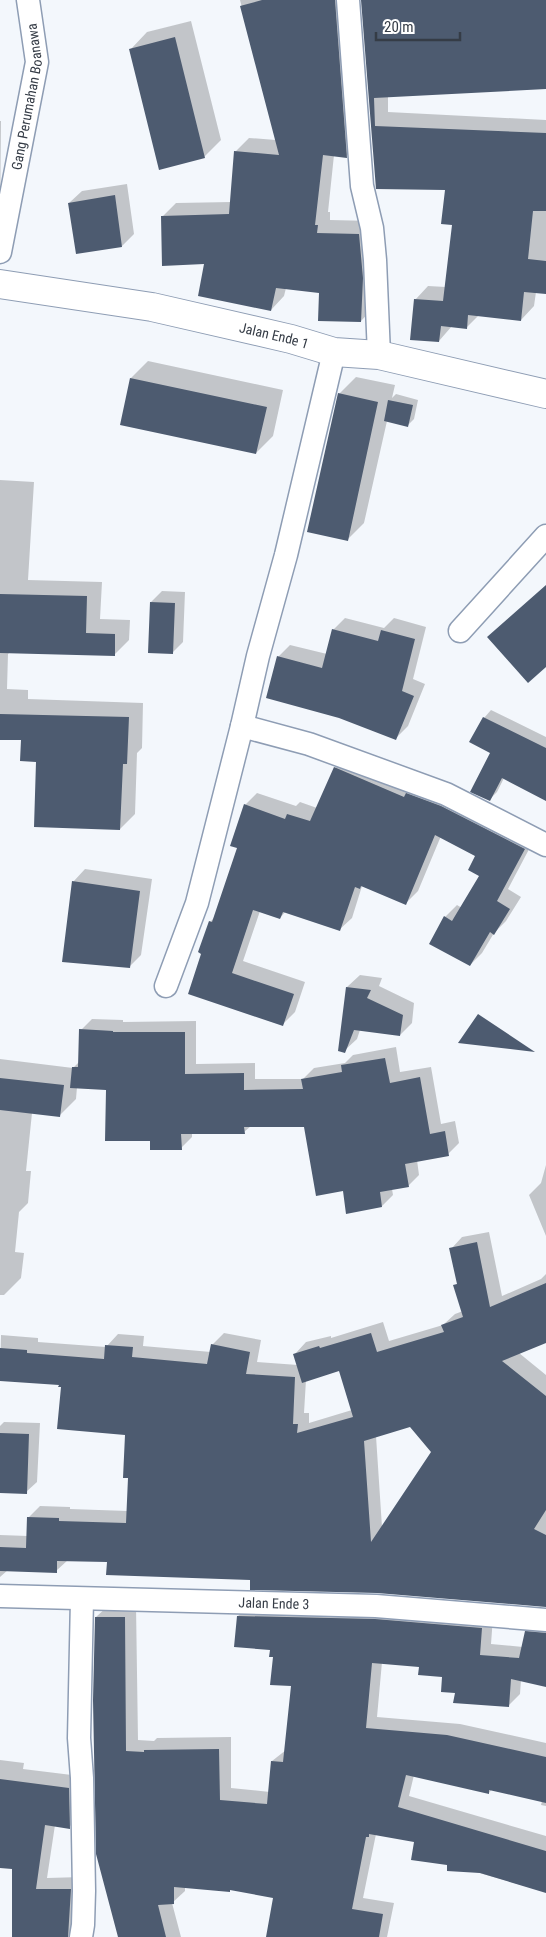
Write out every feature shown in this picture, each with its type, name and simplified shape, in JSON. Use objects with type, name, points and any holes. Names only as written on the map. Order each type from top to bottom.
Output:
[{"type":"street","name":"Gang Perumahan Boanawa","points":[[0,252],[37,62],[28,0]]},
{"type":"street","points":[[348,0],[362,186],[372,228],[375,260],[379,355]]},
{"type":"street","name":"Jalan Ende 1","points":[[0,284],[152,307],[291,339],[334,352],[379,355],[546,394]]},
{"type":"street","points":[[166,986],[197,903],[258,656],[286,555],[334,352]]},
{"type":"street","points":[[460,631],[546,536]]},
{"type":"street","points":[[242,726],[309,744],[446,794],[546,845]]},
{"type":"street","name":"Jalan Ende 3","points":[[0,1596],[376,1606],[546,1620]]},
{"type":"street","points":[[81,1937],[84,1892],[82,1778],[79,1738],[82,1599]]},
{"type":"building","points":[[262,0],[335,0],[347,158],[323,155],[315,225],[318,225],[317,233],[359,234],[363,278],[361,322],[318,321],[319,293],[276,288],[271,311],[198,296],[204,264],[162,266],[161,216],[229,214],[234,151],[279,155],[240,6]]},
{"type":"building","points":[[361,0],[546,0],[546,89],[374,98],[375,126],[546,133],[546,211],[533,211],[528,259],[546,261],[546,294],[524,292],[521,321],[468,315],[467,329],[441,326],[439,342],[410,340],[414,299],[443,301],[452,225],[441,224],[445,190],[376,189]]},
{"type":"building","points":[[175,37],[205,158],[159,170],[129,49]]},
{"type":"building","points":[[115,195],[122,247],[76,254],[68,203]]},
{"type":"building","points":[[130,378],[267,407],[256,454],[120,425]]},
{"type":"building","points":[[338,393],[378,402],[348,541],[307,532]]},
{"type":"building","points":[[388,400],[413,405],[408,427],[384,421]]},
{"type":"building","points":[[546,585],[546,667],[528,683],[487,637]]},
{"type":"building","points":[[0,594],[87,596],[86,633],[115,634],[115,656],[0,653]]},
{"type":"building","points":[[150,602],[175,603],[173,654],[148,653]]},
{"type":"building","points":[[332,629],[378,641],[381,630],[415,639],[402,691],[414,696],[396,740],[339,718],[266,698],[277,656],[322,668]]},
{"type":"building","points":[[0,714],[129,717],[127,764],[123,764],[120,830],[34,827],[36,762],[20,761],[21,740],[0,740]]},
{"type":"building","points":[[483,717],[546,748],[546,801],[502,778],[490,801],[470,792],[490,753],[469,742]]},
{"type":"building","points":[[334,767],[404,797],[406,793],[441,806],[525,849],[497,901],[510,909],[494,935],[490,932],[470,966],[429,944],[444,916],[452,921],[479,876],[468,870],[475,856],[435,835],[406,905],[361,886],[360,889],[355,887],[340,931],[283,912],[280,919],[253,910],[232,973],[294,994],[283,1026],[188,994],[201,954],[198,952],[209,921],[212,922],[237,848],[230,846],[244,804],[285,819],[287,814],[310,821]]},
{"type":"building","points":[[72,881],[140,891],[130,968],[62,962]]},
{"type":"building","points":[[346,987],[371,990],[367,998],[403,1015],[400,1036],[354,1030],[345,1053],[338,1051]]},
{"type":"building","points":[[478,1014],[535,1052],[458,1043]]},
{"type":"building","points":[[79,1029],[113,1032],[185,1032],[185,1074],[244,1073],[244,1090],[303,1089],[301,1079],[342,1072],[341,1065],[385,1058],[390,1083],[420,1077],[430,1134],[445,1131],[449,1156],[405,1164],[409,1187],[380,1192],[382,1207],[346,1214],[343,1191],[316,1196],[304,1127],[244,1127],[245,1134],[181,1134],[182,1150],[150,1150],[150,1141],[105,1141],[106,1090],[70,1088],[72,1067],[78,1067]]},
{"type":"building","points":[[0,1078],[64,1085],[60,1117],[0,1110]]},
{"type":"building","points":[[477,1242],[490,1307],[546,1283],[546,1343],[502,1361],[546,1396],[546,1510],[534,1529],[546,1535],[546,1607],[377,1593],[250,1590],[250,1580],[106,1575],[107,1562],[57,1561],[57,1573],[0,1571],[0,1547],[26,1548],[27,1517],[59,1518],[59,1521],[126,1523],[128,1478],[123,1478],[125,1435],[57,1429],[61,1387],[58,1387],[59,1385],[0,1381],[0,1348],[27,1350],[27,1353],[104,1359],[105,1345],[133,1347],[132,1357],[207,1364],[211,1344],[250,1352],[246,1374],[295,1377],[293,1424],[298,1424],[297,1433],[353,1417],[339,1371],[302,1383],[293,1354],[371,1333],[377,1352],[444,1332],[441,1325],[463,1317],[453,1285],[457,1284],[449,1248]],"holes":[[[410,1427],[431,1452],[371,1542],[364,1441]]]},
{"type":"building","points":[[0,1433],[29,1434],[27,1494],[0,1493]]},
{"type":"building","points":[[237,1616],[375,1619],[482,1628],[480,1655],[519,1658],[525,1631],[546,1633],[546,1687],[511,1679],[509,1707],[453,1703],[455,1693],[441,1692],[442,1677],[418,1675],[419,1667],[372,1663],[366,1728],[447,1735],[546,1757],[546,1803],[489,1790],[489,1794],[406,1775],[398,1807],[546,1851],[546,1893],[480,1873],[447,1871],[447,1865],[411,1860],[414,1842],[369,1834],[369,1837],[366,1837],[352,1909],[383,1914],[379,1937],[266,1937],[273,1898],[230,1890],[230,1892],[174,1887],[174,1904],[158,1905],[166,1937],[118,1937],[96,1854],[93,1700],[95,1617],[125,1617],[126,1751],[219,1749],[220,1800],[267,1804],[271,1761],[283,1762],[291,1686],[270,1685],[273,1657],[269,1657],[270,1650],[234,1647]]},
{"type":"building","points":[[0,1779],[69,1788],[70,1829],[45,1825],[36,1889],[71,1889],[68,1937],[12,1937],[12,1869],[0,1868]]}]
